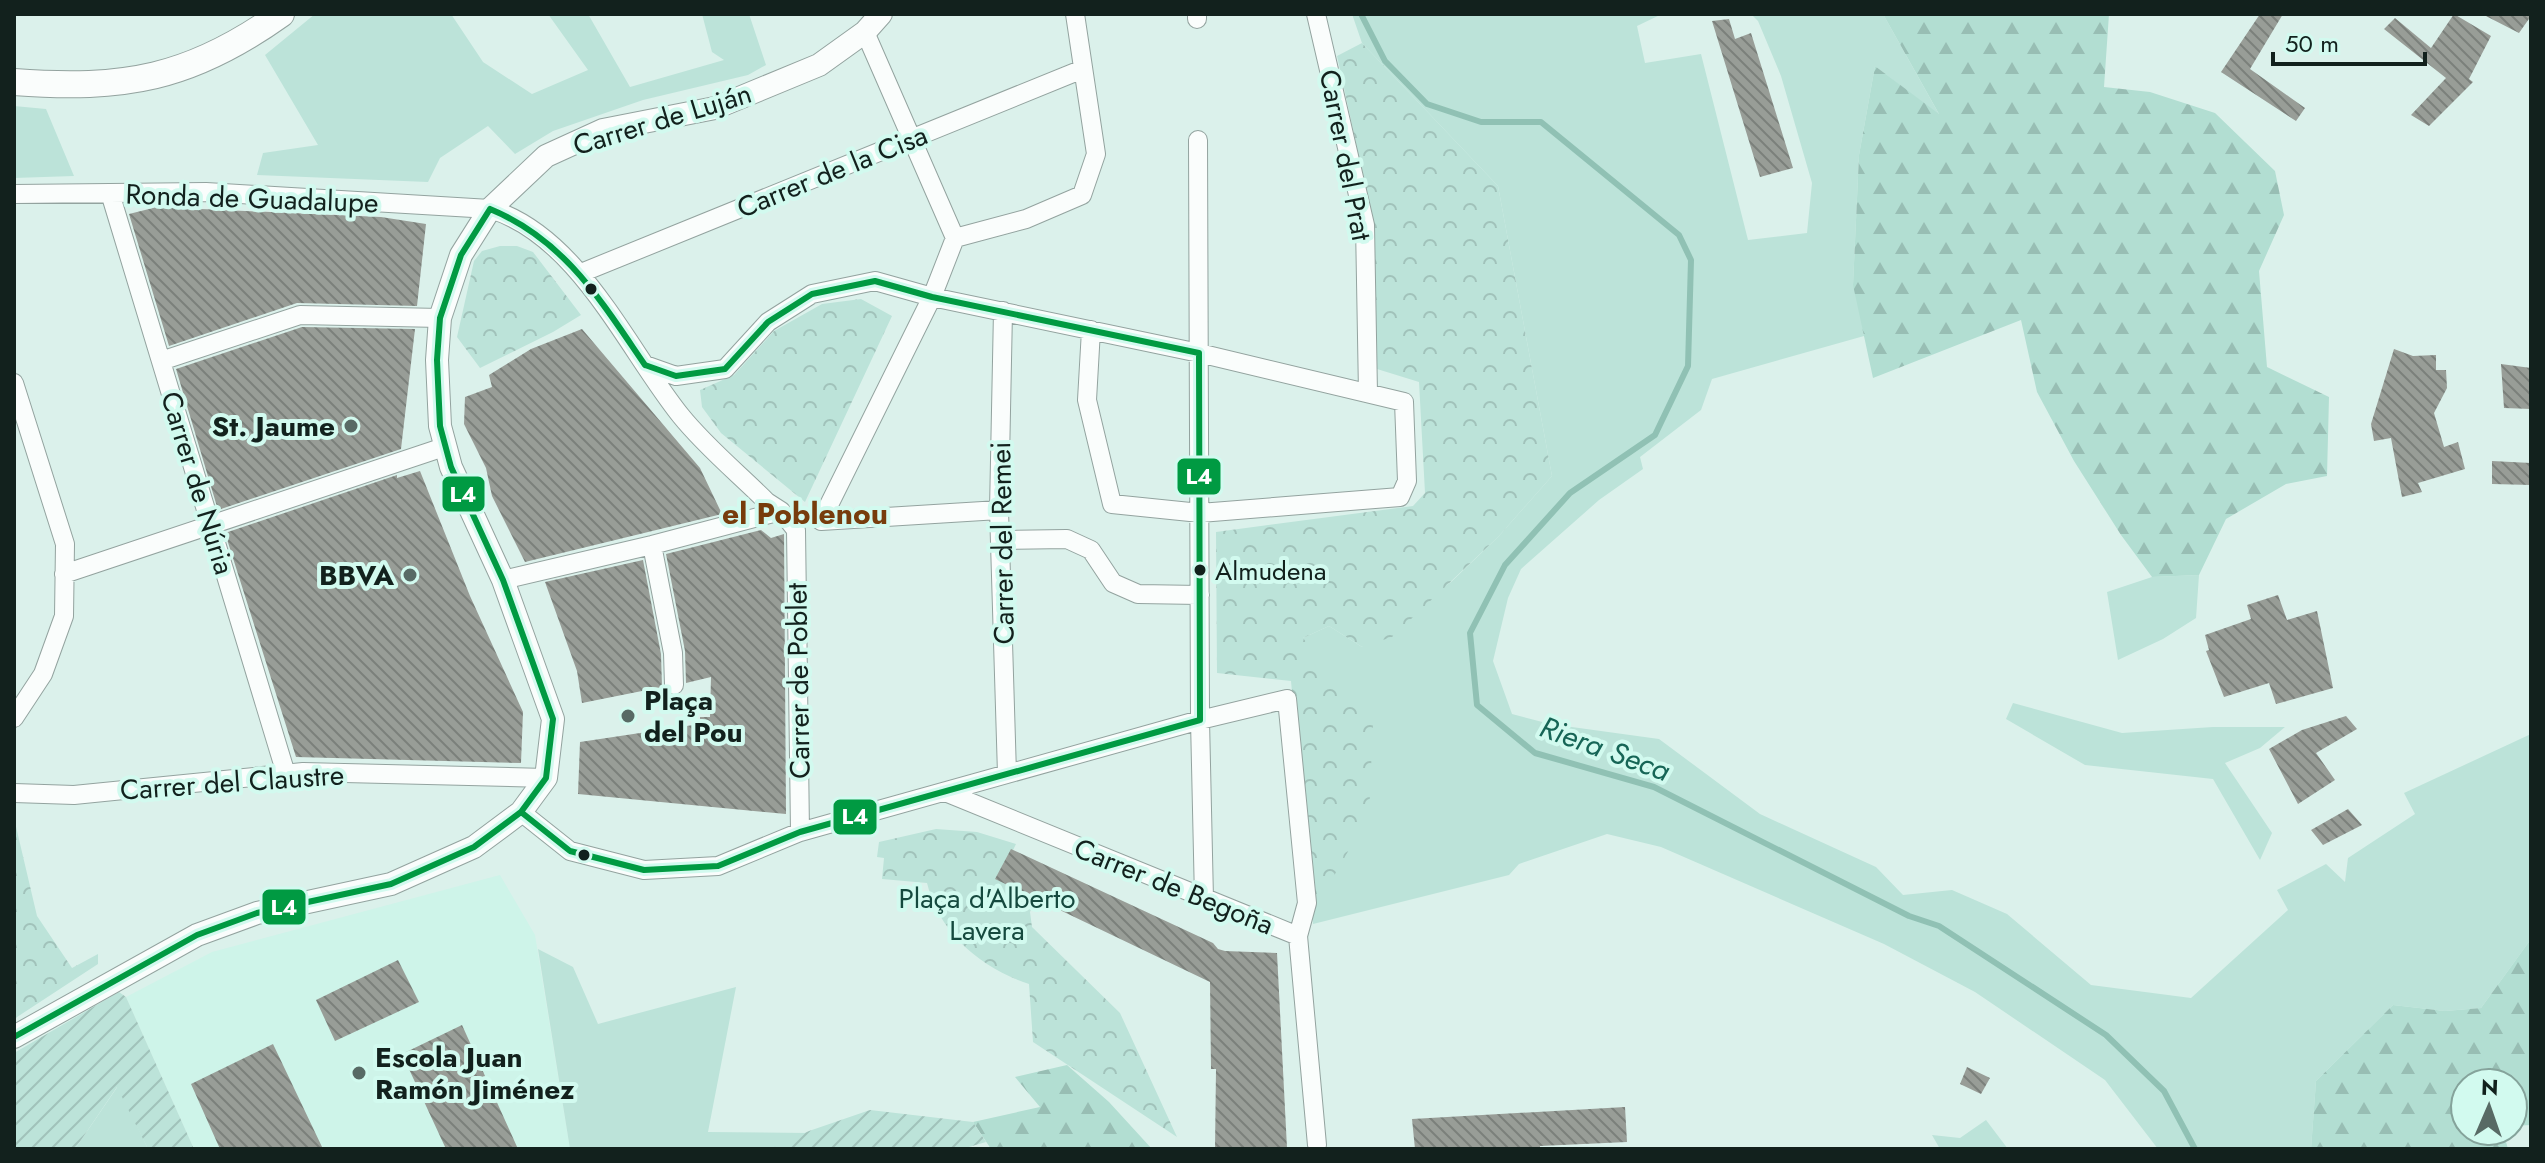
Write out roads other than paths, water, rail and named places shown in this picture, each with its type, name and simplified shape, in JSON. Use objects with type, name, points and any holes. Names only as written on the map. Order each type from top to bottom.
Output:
[{"type":"main road","points":[[14,82],[88,86],[143,79],[188,66],[222,51],[254,34],[281,14]]},
{"type":"street","name":"Carrer de Luján","points":[[546,778],[553,719],[503,580],[451,467],[440,426],[437,360],[440,318],[461,255],[490,209],[546,156],[603,130],[715,108],[819,65],[865,32],[881,14]]},
{"type":"street","points":[[955,238],[1026,219],[1082,195],[1096,154],[1075,14]]},
{"type":"street","name":"Carrer del Prat","points":[[1316,14],[1365,225],[1368,393]]},
{"type":"street","points":[[865,32],[955,238],[932,297],[821,521],[999,510]]},
{"type":"street","name":"Carrer de la Cisa","points":[[581,273],[1083,69]]},
{"type":"street","points":[[1198,140],[1200,720],[1204,899]]},
{"type":"street","name":"Ronda de Guadalupe","points":[[14,194],[206,192],[490,209]]},
{"type":"street","name":"Carrer de Núria","points":[[110,193],[286,774]]},
{"type":"street","points":[[490,209],[512,215],[581,273],[682,417],[767,502],[781,511]]},
{"type":"street","points":[[645,365],[676,376],[725,369],[768,322],[812,294],[875,281],[932,297],[1003,311],[1199,353],[1404,402],[1407,481],[1400,497],[1200,513],[1112,504],[1087,400],[1091,330]]},
{"type":"street","name":"Carrer del Remei","points":[[1003,311],[999,510],[1007,774]]},
{"type":"street","points":[[161,361],[300,315],[440,318]]},
{"type":"street","points":[[14,383],[65,544],[64,616],[43,674],[14,718]]},
{"type":"street","points":[[64,574],[444,447]]},
{"type":"street","points":[[503,580],[781,511]]},
{"type":"street","name":"Carrer de Poblet","points":[[781,511],[796,530],[800,832]]},
{"type":"street","points":[[1000,540],[1067,539],[1091,550],[1113,583],[1138,594],[1200,595]]},
{"type":"street","points":[[652,545],[673,653],[674,685]]},
{"type":"street","points":[[521,812],[570,851],[644,870],[718,866],[800,832],[1200,720],[1287,699],[1307,903],[1298,936]]},
{"type":"street","name":"Carrer del Claustre","points":[[14,793],[74,795],[303,772],[546,778]]},
{"type":"street","points":[[14,1037],[197,935],[257,913],[391,884],[474,847],[521,812],[546,778]]},
{"type":"street","name":"Carrer de Begoña","points":[[945,792],[1298,936],[1317,1145]]},
{"type":"waterway","name":"Riera Seca","points":[[1361,14],[1385,61],[1427,104],[1481,122],[1541,122],[1679,235],[1691,260],[1688,366],[1655,435],[1570,493],[1505,565],[1470,633],[1477,705],[1535,753],[1654,787],[1909,916],[1939,926],[2106,1035],[2164,1091],[2195,1149]]},
{"type":"place","name":"St. Jaume","points":[[351,426]]},
{"type":"place","name":"Almudena","points":[[1200,570]]},
{"type":"place","name":"BBVA","points":[[410,575]]},
{"type":"place","name":"Plaça del Pou","points":[[628,716]]},
{"type":"place","name":"Escola Juan Ramón Jiménez","points":[[359,1073]]},
{"type":"district","name":"el Poblenou","points":[[805,514]]},
{"type":"park label","name":"Plaça d'Alberto Lavera","points":[[987,914]]}]
